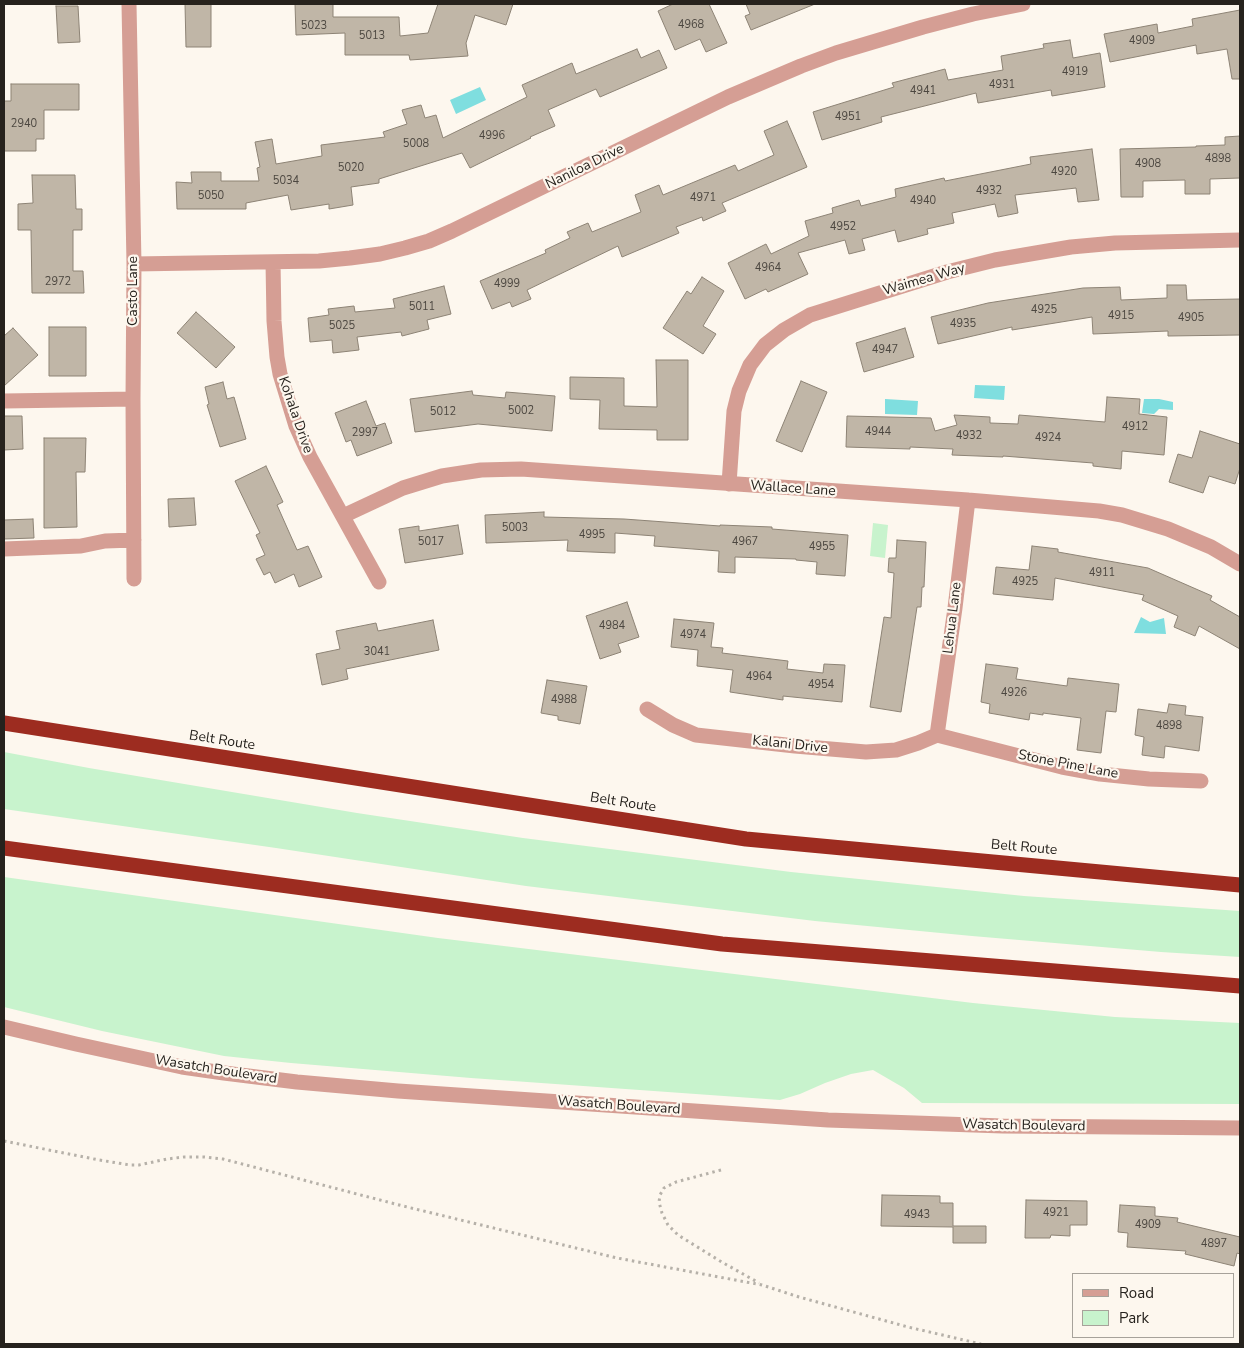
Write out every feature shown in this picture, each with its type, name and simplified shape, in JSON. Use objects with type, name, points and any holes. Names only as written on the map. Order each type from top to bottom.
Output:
[{"type":"highway","name":"Belt Route","points":[[4,723],[746,839],[1240,885]]},
{"type":"highway","points":[[4,848],[722,944],[1240,986]]},
{"type":"street","name":"Casto Lane","points":[[129,4],[134,264],[134,579]]},
{"type":"street","name":"Naniloa Drive","points":[[134,264],[319,261],[380,254],[429,241],[728,97],[801,66],[836,53],[923,27],[1023,4]]},
{"type":"street","name":"Waimea Way","points":[[729,484],[734,411],[739,391],[750,365],[765,345],[784,330],[810,315],[911,283],[995,260],[1071,247],[1115,243],[1240,240]]},
{"type":"street","name":"Kohala Drive","points":[[272,262],[275,340],[280,374],[296,426],[310,457],[379,582]]},
{"type":"street","points":[[4,401],[133,400]]},
{"type":"street","name":"Wallace Lane","points":[[343,516],[403,488],[442,476],[481,470],[521,469],[1075,508],[1122,515],[1146,522],[1211,547],[1240,564]]},
{"type":"street","name":"Lehua Lane","points":[[938,735],[968,500]]},
{"type":"street","points":[[4,549],[81,546],[105,541],[134,540]]},
{"type":"street","name":"Kalani Drive","points":[[647,708],[673,725],[696,735],[795,746],[866,752],[896,750],[938,735]]},
{"type":"street","name":"Stone Pine Lane","points":[[938,735],[1062,767],[1100,774],[1201,781]]},
{"type":"street","name":"Wasatch Boulevard","points":[[4,1027],[182,1067],[288,1081],[398,1091],[828,1120],[1003,1126],[1240,1128]]},
{"type":"path","points":[[4,1141],[130,1165],[167,1159],[204,1157],[223,1159],[403,1206],[617,1258],[762,1285],[890,1322],[981,1344]]},
{"type":"path","points":[[721,1170],[676,1182],[664,1188],[659,1202],[662,1213],[668,1225],[678,1235],[762,1285]]},
{"type":"green space","points":[[873,523],[888,525],[885,558],[870,556]]},
{"type":"green space","points":[[4,752],[357,813],[523,838],[791,872],[1024,896],[1240,911],[1240,957],[972,936],[815,921],[526,886],[4,809]]},
{"type":"green space","points":[[4,877],[438,938],[973,1003],[1115,1017],[1240,1023],[1240,1104],[922,1103],[904,1088],[873,1070],[851,1074],[780,1100],[471,1078],[224,1056],[102,1031],[4,1007]]},
{"type":"water","points":[[480,87],[486,100],[456,114],[450,100]]},
{"type":"water","points":[[975,385],[1005,386],[1004,400],[974,398]]},
{"type":"water","points":[[885,399],[918,401],[917,415],[885,414]]},
{"type":"water","points":[[1144,399],[1159,399],[1173,402],[1173,410],[1159,409],[1154,414],[1142,413]]},
{"type":"water","points":[[1141,617],[1150,622],[1164,618],[1166,634],[1134,633]]},
{"type":"building","points":[[185,4],[211,4],[211,47],[186,47]]},
{"type":"building","points":[[295,4],[333,4],[333,17],[399,17],[400,36],[428,33],[438,4],[513,4],[506,25],[475,15],[466,43],[468,56],[410,60],[409,55],[345,55],[345,33],[296,35]]},
{"type":"building","points":[[673,4],[709,4],[727,43],[706,52],[700,39],[675,50],[658,11]]},
{"type":"building","points":[[746,4],[815,4],[751,30],[745,16],[750,14]]},
{"type":"building","points":[[56,6],[78,6],[80,42],[58,43]]},
{"type":"building","points":[[1240,10],[1240,79],[1232,79],[1227,49],[1197,54],[1196,45],[1110,62],[1104,34],[1157,24],[1158,33],[1193,26],[1192,19]]},
{"type":"building","points":[[1070,40],[1073,58],[1100,53],[1105,87],[1052,96],[1051,90],[978,103],[976,93],[881,117],[882,122],[822,140],[813,112],[894,87],[892,83],[945,69],[948,80],[1003,70],[1001,56],[1044,48],[1043,44]]},
{"type":"building","points":[[637,49],[641,58],[659,50],[667,68],[600,97],[596,89],[548,110],[555,126],[470,168],[462,153],[379,179],[379,183],[351,187],[353,205],[329,209],[329,204],[291,210],[288,195],[246,203],[246,209],[177,209],[176,182],[192,183],[191,172],[221,172],[221,181],[259,181],[257,168],[260,167],[255,142],[272,139],[276,164],[322,156],[321,145],[385,137],[383,132],[407,124],[402,110],[421,105],[425,118],[436,115],[443,138],[527,97],[522,85],[572,63],[576,74]]},
{"type":"building","points":[[11,84],[79,84],[79,110],[44,110],[44,139],[36,139],[36,151],[4,151],[4,101],[11,101]]},
{"type":"building","points":[[787,121],[807,167],[722,203],[726,211],[703,221],[702,217],[676,227],[679,233],[622,257],[618,246],[527,290],[531,299],[512,307],[510,302],[492,309],[480,281],[546,253],[545,250],[570,238],[567,232],[588,223],[592,232],[641,212],[635,195],[659,185],[663,195],[735,165],[738,171],[774,155],[764,131]]},
{"type":"building","points":[[1240,136],[1240,178],[1210,179],[1210,194],[1185,194],[1185,180],[1143,181],[1143,197],[1121,197],[1120,149],[1225,145],[1225,137]]},
{"type":"building","points":[[1092,149],[1099,200],[1078,202],[1076,188],[1015,195],[1018,213],[998,217],[995,204],[952,213],[954,223],[927,229],[928,234],[898,242],[895,230],[862,239],[865,250],[849,254],[845,240],[798,253],[808,274],[768,292],[766,289],[745,299],[728,263],[766,244],[771,254],[809,236],[805,221],[833,213],[832,208],[859,200],[861,206],[896,197],[895,189],[944,178],[945,181],[1031,164],[1030,157]]},
{"type":"building","points":[[32,175],[75,175],[76,209],[82,209],[82,230],[73,230],[73,271],[83,271],[84,293],[32,293],[31,230],[18,230],[18,204],[33,203]]},
{"type":"building","points":[[702,277],[724,291],[703,326],[716,334],[703,354],[663,328],[687,291],[691,294]]},
{"type":"building","points":[[1167,285],[1186,285],[1187,300],[1240,299],[1240,335],[1168,336],[1168,331],[1093,334],[1092,317],[1012,330],[1012,327],[938,344],[931,317],[988,303],[1083,288],[1120,287],[1121,300],[1167,298]]},
{"type":"building","points":[[444,286],[451,314],[427,320],[429,329],[402,336],[401,332],[357,337],[359,350],[333,353],[332,340],[310,342],[308,318],[329,315],[328,309],[354,306],[355,312],[395,308],[393,299]]},
{"type":"building","points":[[196,312],[235,347],[216,368],[177,333]]},
{"type":"building","points":[[49,327],[86,327],[86,376],[49,376]]},
{"type":"building","points":[[13,328],[38,355],[4,386],[4,336]]},
{"type":"building","points":[[905,328],[914,357],[864,372],[856,343]]},
{"type":"building","points":[[656,360],[688,360],[688,440],[657,440],[657,430],[599,429],[600,400],[570,399],[570,377],[624,378],[624,406],[657,407]]},
{"type":"building","points":[[801,381],[827,392],[802,452],[776,441]]},
{"type":"building","points":[[223,382],[227,399],[234,397],[246,439],[220,447],[207,405],[209,404],[205,387]]},
{"type":"building","points":[[472,391],[473,395],[505,398],[506,392],[555,396],[552,431],[478,424],[415,432],[410,399]]},
{"type":"building","points":[[1107,397],[1140,399],[1139,414],[1167,417],[1164,455],[1122,451],[1121,469],[1093,466],[1093,463],[1003,456],[952,455],[953,449],[846,447],[847,416],[931,418],[935,431],[957,425],[954,415],[990,417],[990,423],[1018,424],[1019,415],[1105,422]]},
{"type":"building","points":[[366,401],[376,426],[385,423],[392,443],[357,456],[351,440],[346,442],[335,413]]},
{"type":"building","points":[[4,416],[22,416],[23,449],[4,450]]},
{"type":"building","points":[[1200,431],[1240,444],[1240,468],[1235,484],[1209,476],[1203,493],[1169,482],[1178,454],[1192,458]]},
{"type":"building","points":[[44,438],[86,438],[85,472],[76,472],[77,527],[44,528]]},
{"type":"building","points":[[266,466],[283,502],[277,505],[297,550],[308,546],[322,577],[299,587],[294,574],[275,583],[270,572],[264,575],[256,559],[265,555],[256,535],[260,533],[235,481]]},
{"type":"building","points":[[194,498],[196,525],[169,527],[168,499]]},
{"type":"building","points":[[544,512],[544,517],[624,519],[720,526],[772,527],[772,529],[848,535],[845,576],[816,574],[817,562],[796,559],[735,557],[735,573],[718,572],[719,551],[654,546],[655,536],[615,533],[615,553],[567,551],[568,540],[486,543],[485,515]]},
{"type":"building","points":[[33,519],[34,538],[4,539],[4,520]]},
{"type":"building","points":[[458,525],[463,554],[405,563],[399,529],[419,526],[419,531]]},
{"type":"building","points":[[897,540],[926,542],[924,587],[922,587],[921,607],[917,607],[901,712],[870,707],[884,617],[891,618],[894,573],[888,572],[889,558],[896,558]]},
{"type":"building","points":[[1032,546],[1058,549],[1058,552],[1148,568],[1212,596],[1210,600],[1240,617],[1240,649],[1199,626],[1195,636],[1174,627],[1178,616],[1142,600],[1144,595],[1055,578],[1053,600],[993,594],[996,567],[1029,570]]},
{"type":"building","points":[[627,602],[639,637],[618,644],[621,652],[600,659],[586,616]]},
{"type":"building","points":[[674,619],[714,623],[711,647],[723,648],[722,653],[788,661],[787,669],[823,673],[824,664],[845,665],[842,702],[783,696],[783,700],[730,692],[733,670],[697,666],[698,650],[671,647]]},
{"type":"building","points":[[433,620],[439,650],[346,669],[348,679],[322,685],[316,654],[340,649],[336,631],[376,623],[378,631]]},
{"type":"building","points":[[986,664],[1018,668],[1016,679],[1067,686],[1068,678],[1119,684],[1116,712],[1106,711],[1101,753],[1077,750],[1081,718],[1030,713],[1029,720],[989,713],[990,704],[981,702]]},
{"type":"building","points":[[547,680],[587,686],[580,724],[558,720],[558,716],[541,713]]},
{"type":"building","points":[[1169,704],[1186,706],[1185,715],[1203,717],[1199,751],[1165,746],[1164,758],[1142,755],[1144,737],[1135,735],[1138,709],[1167,713]]},
{"type":"building","points":[[882,1195],[940,1196],[940,1203],[953,1203],[953,1226],[986,1226],[986,1243],[953,1243],[953,1227],[881,1226]]},
{"type":"building","points":[[1026,1200],[1087,1201],[1087,1225],[1070,1225],[1070,1236],[1051,1235],[1050,1238],[1025,1238]]},
{"type":"building","points":[[1120,1205],[1155,1207],[1155,1216],[1178,1218],[1177,1222],[1240,1237],[1240,1254],[1237,1253],[1234,1266],[1185,1254],[1186,1251],[1127,1247],[1128,1233],[1118,1232]]}]
